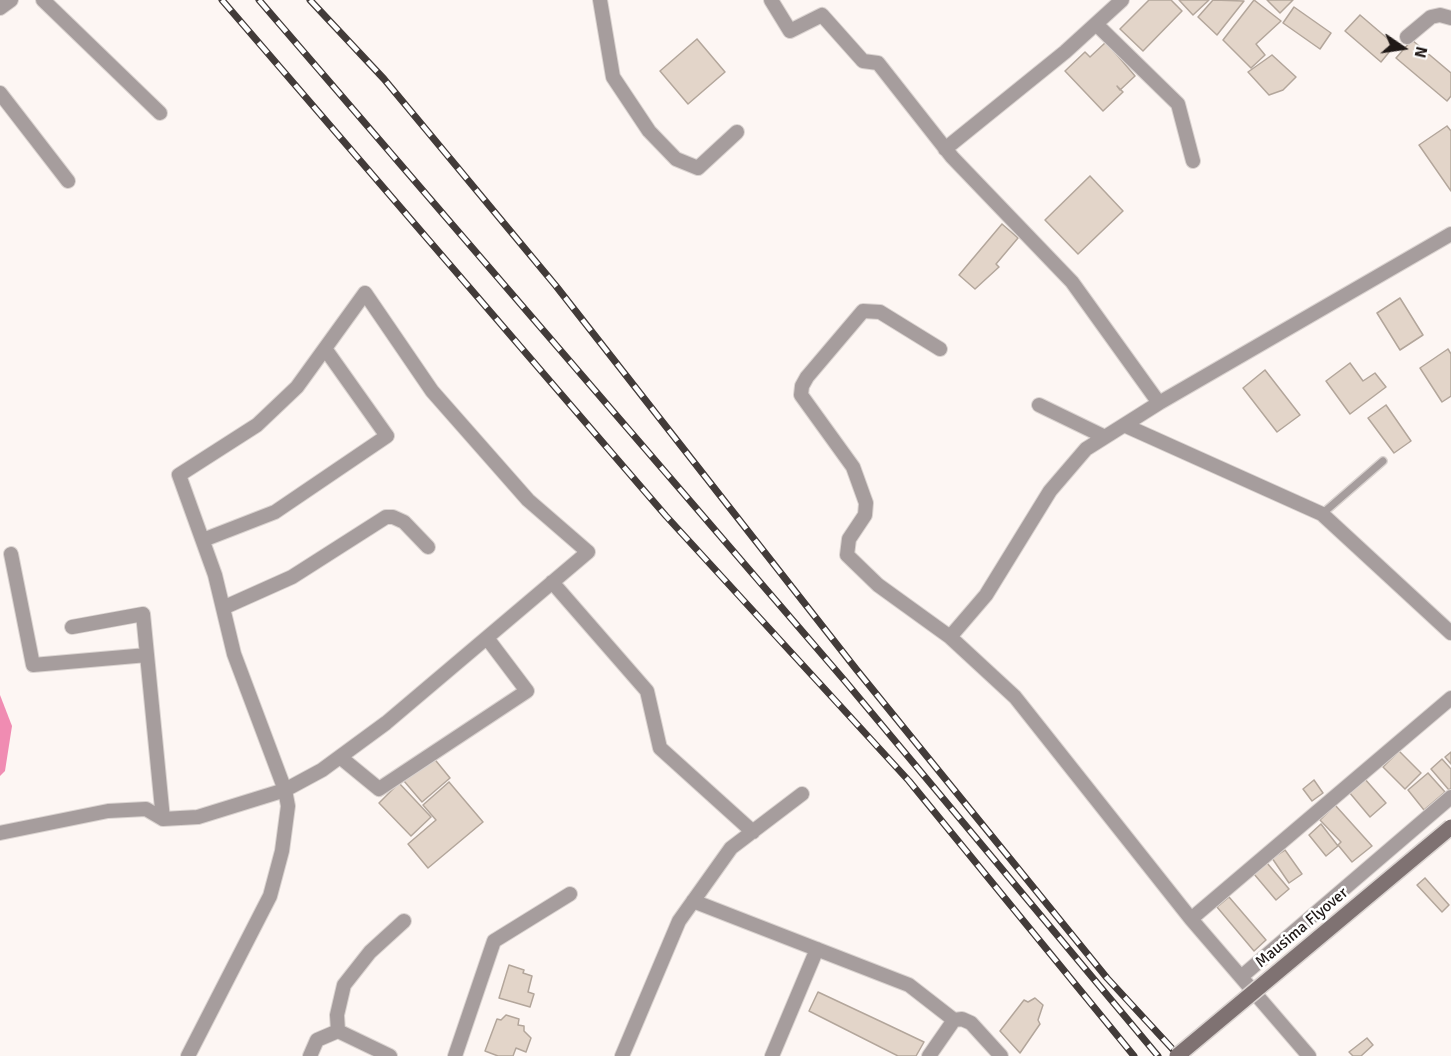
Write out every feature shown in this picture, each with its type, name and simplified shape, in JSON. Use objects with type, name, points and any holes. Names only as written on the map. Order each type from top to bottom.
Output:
[{"type":"main road","name":"Mausima Flyover","points":[[1177,1056],[1451,827]]},
{"type":"street","points":[[0,8],[11,0]]},
{"type":"street","points":[[43,0],[160,113]]},
{"type":"street","points":[[600,0],[613,77],[649,131],[676,159],[698,168],[737,132]]},
{"type":"street","points":[[771,0],[790,31],[822,15],[863,61],[878,63],[945,148],[1072,282],[1159,403]]},
{"type":"street","points":[[945,148],[1065,52],[1122,0]]},
{"type":"street","points":[[1407,37],[1431,17],[1440,15],[1451,18]]},
{"type":"street","points":[[1096,24],[1178,104],[1193,161]]},
{"type":"street","points":[[0,93],[68,181]]},
{"type":"street","points":[[950,637],[986,595],[1050,491],[1086,449],[1159,403],[1451,234]]},
{"type":"street","points":[[0,833],[108,811],[146,809],[164,819],[198,817],[285,790],[322,770],[386,723],[588,552],[528,500],[432,391],[365,293],[326,350],[297,387],[257,425],[180,475],[225,607],[234,654],[285,790],[288,806],[284,840],[270,896],[188,1056]]},
{"type":"street","points":[[940,349],[880,312],[863,311],[802,386],[801,395],[830,431],[853,467],[866,503],[865,515],[849,538],[847,555],[878,585],[950,637],[1015,697],[1191,919],[1309,1056]]},
{"type":"street","points":[[203,540],[275,512],[387,436],[326,350]]},
{"type":"street","points":[[1039,405],[1105,437]]},
{"type":"street","points":[[1124,425],[1322,514],[1450,629]]},
{"type":"street","points":[[225,607],[292,577],[386,517],[393,517],[404,522],[428,547]]},
{"type":"street","points":[[11,554],[33,665],[147,655]]},
{"type":"street","points":[[552,582],[647,691],[660,748],[753,832]]},
{"type":"street","points":[[72,627],[143,614],[164,819]]},
{"type":"street","points":[[340,757],[379,789],[527,691],[487,638]]},
{"type":"street","points":[[1191,919],[1451,698]]},
{"type":"street","points":[[621,1056],[679,921],[731,848],[802,794]]},
{"type":"street","points":[[1241,977],[1451,796]]},
{"type":"street","points":[[455,1056],[494,941],[570,894]]},
{"type":"street","points":[[693,901],[909,985],[954,1020],[971,1023],[1001,1056]]},
{"type":"street","points":[[338,1031],[337,1014],[344,985],[370,952],[404,921]]},
{"type":"street","points":[[772,1056],[817,949]]},
{"type":"street","points":[[929,1056],[954,1020]]},
{"type":"street","points":[[310,1056],[317,1040],[338,1031],[390,1056]]},
{"type":"lane","points":[[1322,514],[1383,461]]},
{"type":"shaded area","points":[[0,695],[12,726],[5,771],[0,776]]},
{"type":"building","points":[[1149,0],[1171,0],[1182,11],[1143,51],[1120,29]]},
{"type":"building","points":[[1179,0],[1209,0],[1193,15]]},
{"type":"building","points":[[1213,0],[1244,1],[1217,35],[1198,17]]},
{"type":"building","points":[[1254,0],[1281,21],[1256,44],[1265,55],[1251,68],[1223,40]]},
{"type":"building","points":[[1267,0],[1293,0],[1280,13]]},
{"type":"building","points":[[1294,7],[1331,33],[1320,49],[1283,23]]},
{"type":"building","points":[[1360,15],[1395,45],[1381,62],[1345,31]]},
{"type":"building","points":[[697,39],[725,72],[688,104],[660,71]]},
{"type":"building","points":[[1412,40],[1451,73],[1451,96],[1447,101],[1396,58]]},
{"type":"building","points":[[1106,42],[1135,76],[1121,90],[1123,92],[1103,111],[1065,71],[1085,52],[1090,57]]},
{"type":"building","points":[[1272,55],[1296,77],[1283,90],[1269,95],[1248,72]]},
{"type":"building","points":[[1447,126],[1451,131],[1451,191],[1419,145]]},
{"type":"building","points":[[1090,176],[1123,211],[1078,254],[1045,220]]},
{"type":"building","points":[[1002,224],[1018,238],[996,264],[999,267],[975,289],[959,275]]},
{"type":"building","points":[[1400,298],[1423,335],[1400,350],[1377,313]]},
{"type":"building","points":[[1448,349],[1451,354],[1451,396],[1442,402],[1420,368]]},
{"type":"building","points":[[1350,363],[1363,381],[1375,373],[1386,387],[1350,414],[1326,381]]},
{"type":"building","points":[[1265,370],[1300,415],[1277,432],[1243,388]]},
{"type":"building","points":[[1386,405],[1411,441],[1394,453],[1368,418]]},
{"type":"building","points":[[1399,751],[1421,773],[1405,789],[1383,767]]},
{"type":"building","points":[[1451,752],[1451,764],[1445,757]]},
{"type":"building","points":[[432,756],[450,778],[422,802],[404,781]]},
{"type":"building","points":[[1442,759],[1451,769],[1451,788],[1449,790],[1431,769]]},
{"type":"building","points":[[1428,773],[1445,792],[1424,810],[1408,790]]},
{"type":"building","points":[[1364,778],[1386,803],[1370,817],[1349,792]]},
{"type":"building","points":[[1314,780],[1323,793],[1312,801],[1303,789]]},
{"type":"building","points":[[449,782],[483,822],[428,868],[408,844],[436,820],[423,805]]},
{"type":"building","points":[[399,783],[431,817],[411,836],[379,803]]},
{"type":"building","points":[[1335,805],[1372,846],[1352,862],[1338,845],[1341,842],[1320,820]]},
{"type":"building","points":[[1321,824],[1338,846],[1326,856],[1309,835]]},
{"type":"building","points":[[1285,850],[1302,874],[1289,883],[1272,858]]},
{"type":"building","points":[[1267,863],[1289,889],[1276,900],[1254,874]]},
{"type":"building","points":[[1425,878],[1449,905],[1442,912],[1417,885]]},
{"type":"building","points":[[1229,897],[1266,940],[1254,951],[1217,907]]},
{"type":"building","points":[[509,965],[524,970],[523,973],[532,976],[528,992],[534,994],[530,1007],[499,998]]},
{"type":"building","points":[[818,992],[924,1042],[916,1056],[898,1056],[809,1011]]},
{"type":"building","points":[[1035,998],[1043,1005],[1038,1020],[1040,1024],[1020,1053],[1000,1031],[1024,1000],[1028,1002]]},
{"type":"building","points":[[506,1015],[519,1019],[518,1025],[524,1026],[524,1031],[531,1038],[526,1052],[516,1048],[513,1056],[498,1056],[485,1051],[497,1019],[501,1020]]},
{"type":"building","points":[[1367,1038],[1373,1045],[1361,1056],[1353,1056],[1349,1052]]},
{"type":"railway","points":[[222,0],[666,516],[909,781],[1134,1056]]},
{"type":"railway","points":[[259,0],[845,681],[1158,1056]]},
{"type":"railway","points":[[310,0],[384,79],[556,286],[856,669],[1107,978],[1179,1056]]}]
